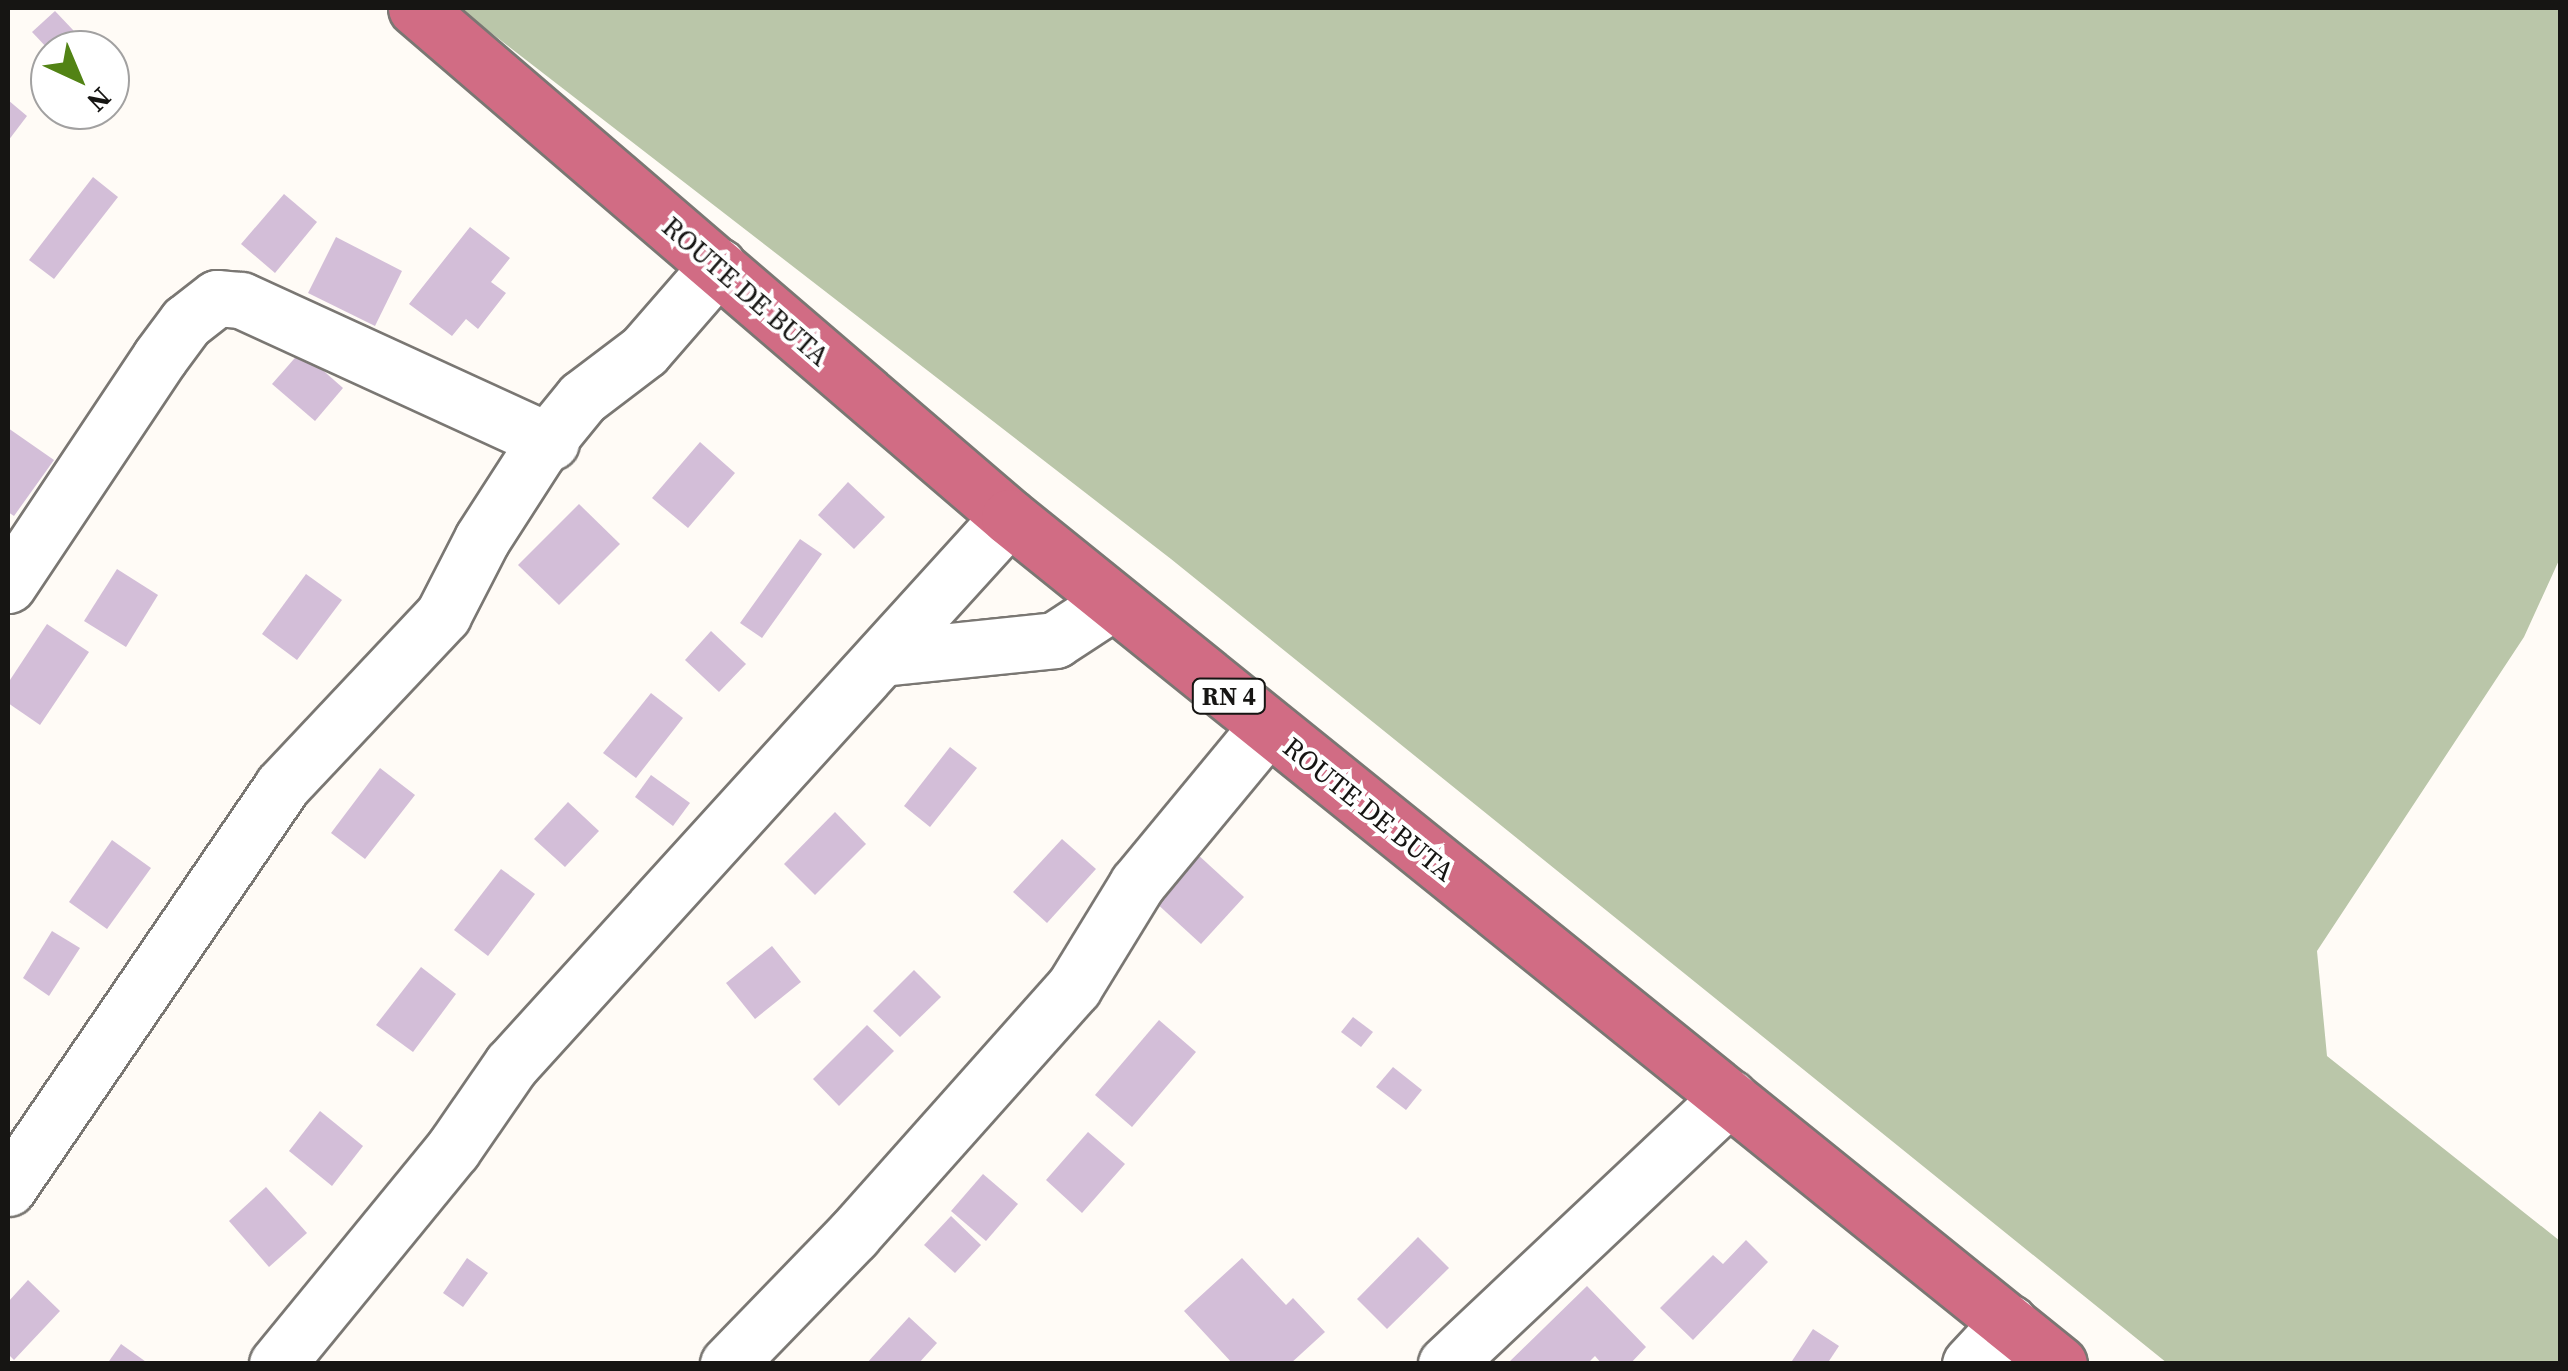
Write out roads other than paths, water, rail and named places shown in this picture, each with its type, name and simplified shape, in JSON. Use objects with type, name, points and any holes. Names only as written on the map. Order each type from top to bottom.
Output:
[{"type":"highway","name":"ROUTE DE BUTA","points":[[416,8],[1009,517],[2059,1364]]},
{"type":"street","points":[[8,1188],[282,786],[443,616],[482,539],[582,398],[644,351],[718,266]]},
{"type":"street","points":[[8,585],[160,357],[186,322],[217,298],[241,300],[551,442]]},
{"type":"street","points":[[277,1364],[452,1149],[512,1065],[1009,517]]},
{"type":"street","points":[[882,658],[1054,640],[1113,602]]},
{"type":"street","points":[[728,1364],[854,1235],[1074,987],[1136,884],[1267,726]]},
{"type":"street","points":[[1446,1364],[1729,1097]]},
{"type":"street","points":[[1970,1364],[2009,1322]]}]
